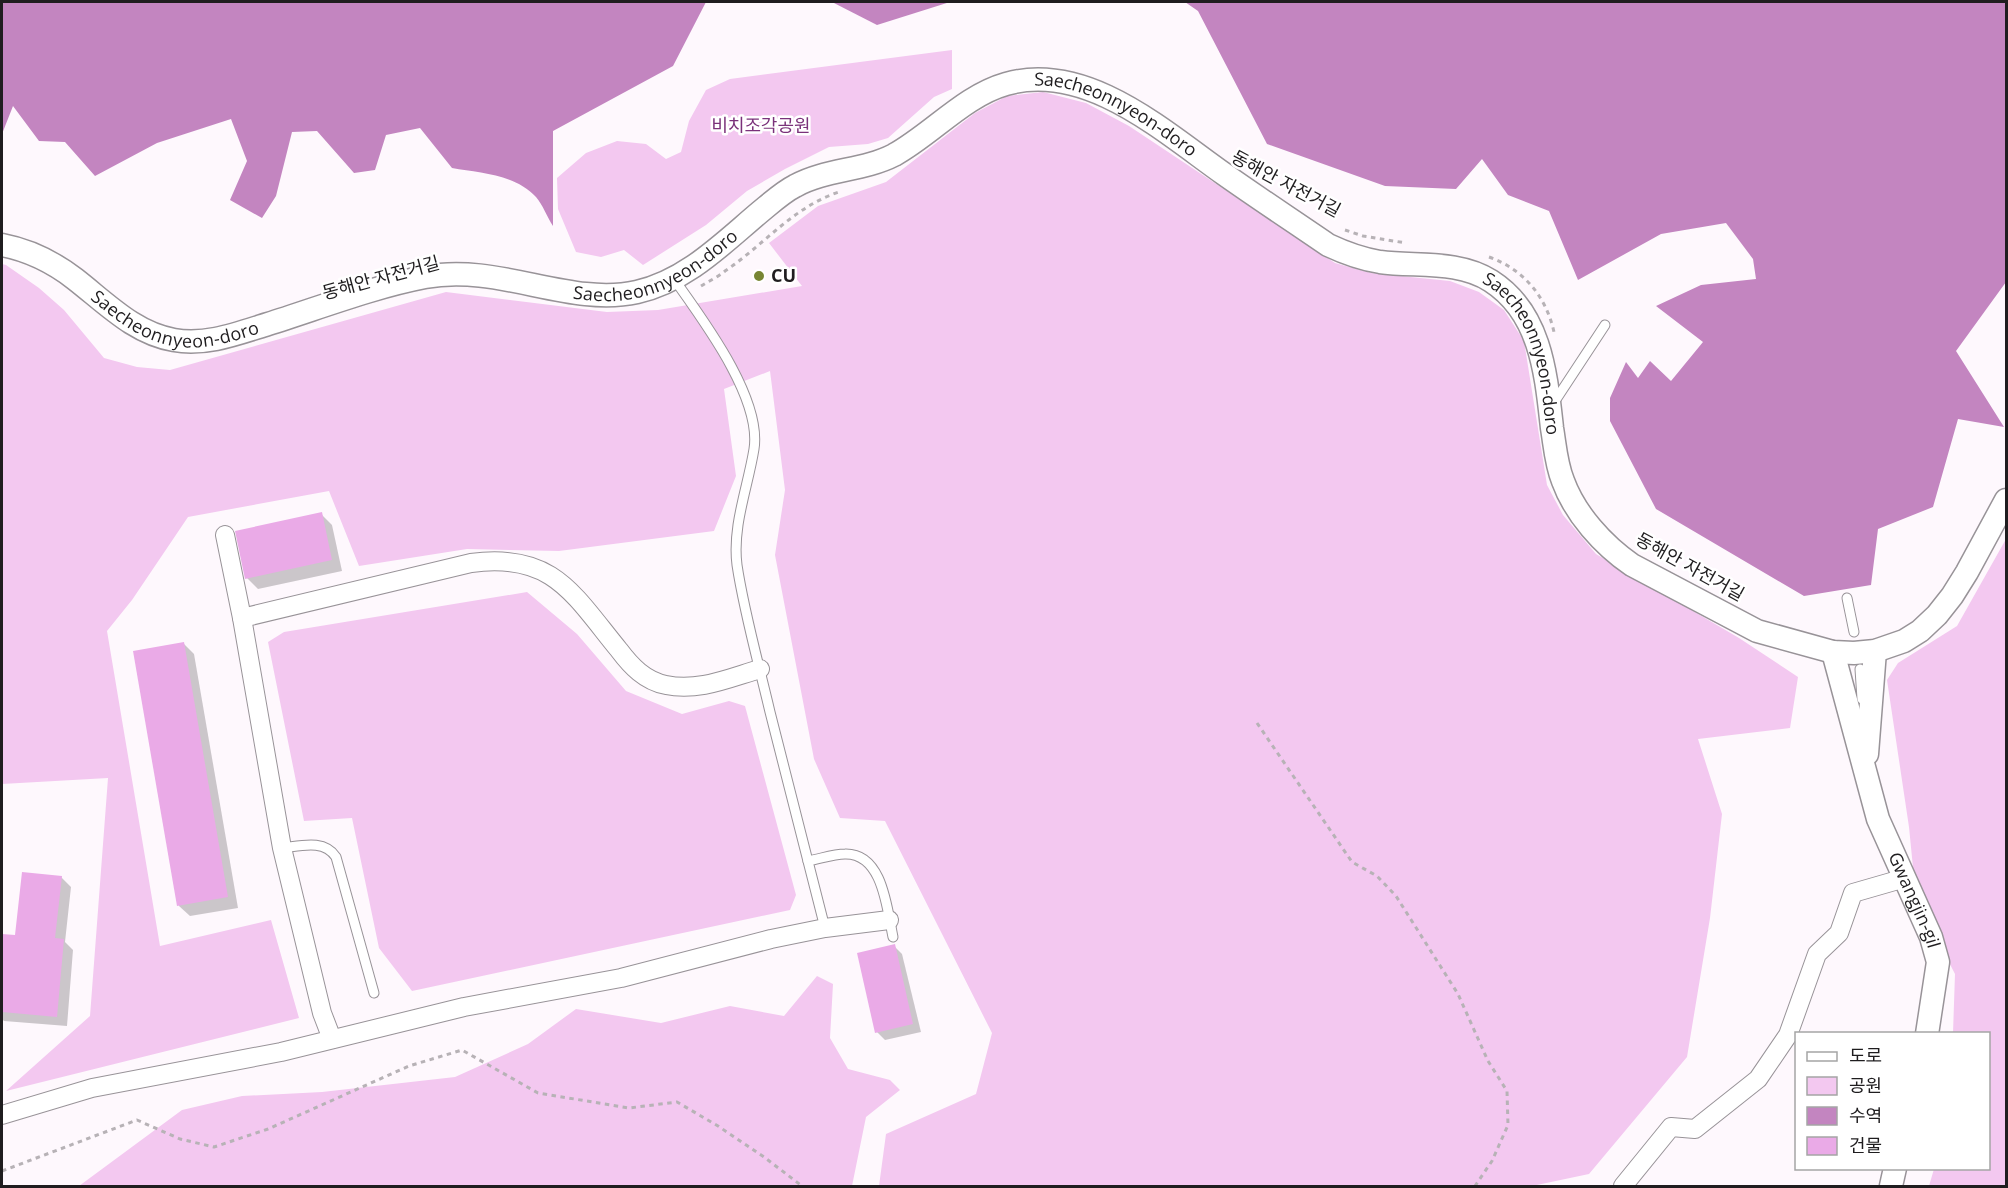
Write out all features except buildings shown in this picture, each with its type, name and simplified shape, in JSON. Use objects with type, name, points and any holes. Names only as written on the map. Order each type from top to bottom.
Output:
[{"type":"street","name":"Saecheonnyeon-doro","points":[[2,245],[35,255],[54,264],[122,317],[158,336],[177,341],[213,339],[399,284],[449,274],[472,273],[494,276],[584,294],[631,293],[652,288],[679,287],[693,267],[795,186],[837,172],[872,165],[892,156],[983,94],[1002,85],[1026,79],[1068,82],[1089,88],[1137,113],[1283,215],[1328,245],[1346,254],[1382,262],[1454,267],[1473,272],[1505,291],[1519,305],[1538,341],[1557,462],[1563,483],[1573,502],[1600,538],[1632,565],[1757,631],[1833,652],[1854,654],[1875,651],[1904,642],[1937,615],[1952,596],[2007,500]]},
{"type":"street","points":[[225,535],[242,618],[282,848],[322,1013],[332,1039]]},
{"type":"street","points":[[242,618],[471,563],[504,560],[522,562],[557,580],[571,592],[630,665],[651,680],[664,685],[693,687],[760,669]]},
{"type":"street","name":"Gwangjin-gil","points":[[1866,771],[1875,651]]},
{"type":"street","name":"Gwangjin-gil","points":[[1833,652],[1878,819],[1931,937],[1938,962],[1927,1032]]},
{"type":"street","points":[[1623,1186],[1671,1127],[1695,1129],[1758,1078],[1788,1035],[1817,954],[1839,933],[1853,893],[1905,878]]},
{"type":"street","points":[[2,1115],[92,1088],[281,1052],[464,1007],[621,978],[771,939],[825,928],[891,928]]},
{"type":"street","points":[[1891,1186],[1894,1170]]},
{"type":"lane","points":[[679,287],[730,365],[754,421],[754,447],[736,545],[737,566],[760,669],[825,928]]},
{"type":"lane","points":[[1550,408],[1605,325]]},
{"type":"lane","points":[[1847,598],[1854,632]]},
{"type":"lane","points":[[1860,669],[1866,771]]},
{"type":"lane","points":[[282,848],[320,845],[332,851],[336,857],[374,993]]},
{"type":"lane","points":[[808,861],[844,854],[865,859],[878,876],[891,928]]},
{"type":"path","points":[[679,287],[726,271],[793,216],[824,197],[843,191]]},
{"type":"path","name":"동해안 자전거길","points":[[1343,229],[1363,236],[1417,245]]},
{"type":"path","points":[[1486,256],[1504,262],[1518,271],[1531,284],[1552,321],[1556,341]]},
{"type":"path","points":[[1257,723],[1352,862],[1377,876],[1396,896],[1458,994],[1488,1061],[1508,1091],[1508,1125],[1492,1161],[1475,1186]]},
{"type":"path","points":[[2,1171],[137,1120],[180,1139],[214,1147],[268,1129],[408,1066],[462,1050],[538,1093],[629,1108],[677,1102],[718,1126],[802,1186]]},
{"type":"green space","name":"비치조각공원","points":[[952,50],[952,89],[934,97],[888,138],[868,144],[829,147],[785,169],[747,191],[706,225],[643,265],[624,250],[601,257],[576,252],[558,209],[557,178],[586,153],[617,141],[646,144],[666,159],[681,152],[689,121],[706,90],[730,79]]},
{"type":"green space","points":[[1043,92],[1086,103],[1129,126],[1335,263],[1371,273],[1450,281],[1479,292],[1504,310],[1524,341],[1547,485],[1563,515],[1596,554],[1739,638],[1798,677],[1790,728],[1698,739],[1722,814],[1710,918],[1687,1057],[1589,1174],[1532,1186],[879,1186],[886,1134],[976,1094],[992,1033],[885,821],[840,818],[814,759],[775,555],[785,490],[770,371],[724,389],[736,476],[714,531],[559,551],[467,549],[359,566],[329,491],[188,517],[132,600],[107,631],[160,946],[271,920],[299,1018],[6,1091],[90,1016],[108,778],[2,784],[2,264],[39,288],[64,310],[104,358],[137,367],[170,370],[446,292],[607,312],[658,310],[802,286],[769,243],[818,206],[886,182],[975,113],[1007,96]]},
{"type":"green space","points":[[2006,539],[2006,1186],[1929,1186],[1934,1170],[1990,1170],[1990,1032],[1953,1032],[1955,974],[1916,898],[1909,827],[1887,680],[1898,663],[1957,626]]},
{"type":"green space","points":[[527,592],[577,634],[626,691],[682,714],[729,701],[745,706],[796,895],[790,910],[412,991],[379,948],[352,818],[304,821],[268,642],[284,632]]},
{"type":"green space","points":[[817,976],[833,984],[830,1038],[848,1069],[890,1080],[900,1090],[866,1117],[852,1186],[79,1186],[182,1110],[242,1096],[322,1092],[455,1077],[528,1044],[576,1009],[661,1023],[730,1006],[784,1016]]},
{"type":"water","points":[[2,2],[706,2],[673,66],[553,131],[553,226],[536,197],[528,189],[508,179],[452,168],[420,128],[386,135],[375,170],[354,173],[317,131],[292,132],[276,196],[262,218],[230,200],[247,161],[231,119],[157,143],[95,176],[65,142],[39,141],[13,106],[2,134]]},
{"type":"water","points":[[832,2],[950,2],[877,25]]},
{"type":"water","points":[[1185,2],[2006,2],[2006,282],[1956,351],[2004,427],[1958,419],[1933,507],[1878,529],[1871,585],[1804,596],[1656,509],[1610,421],[1610,398],[1626,362],[1638,378],[1650,361],[1671,381],[1703,342],[1656,306],[1701,285],[1756,279],[1753,259],[1726,223],[1661,234],[1578,280],[1549,211],[1508,195],[1482,159],[1456,189],[1385,186],[1267,144],[1198,11]]},
{"type":"place","name":"CU","points":[[759,276]]}]
